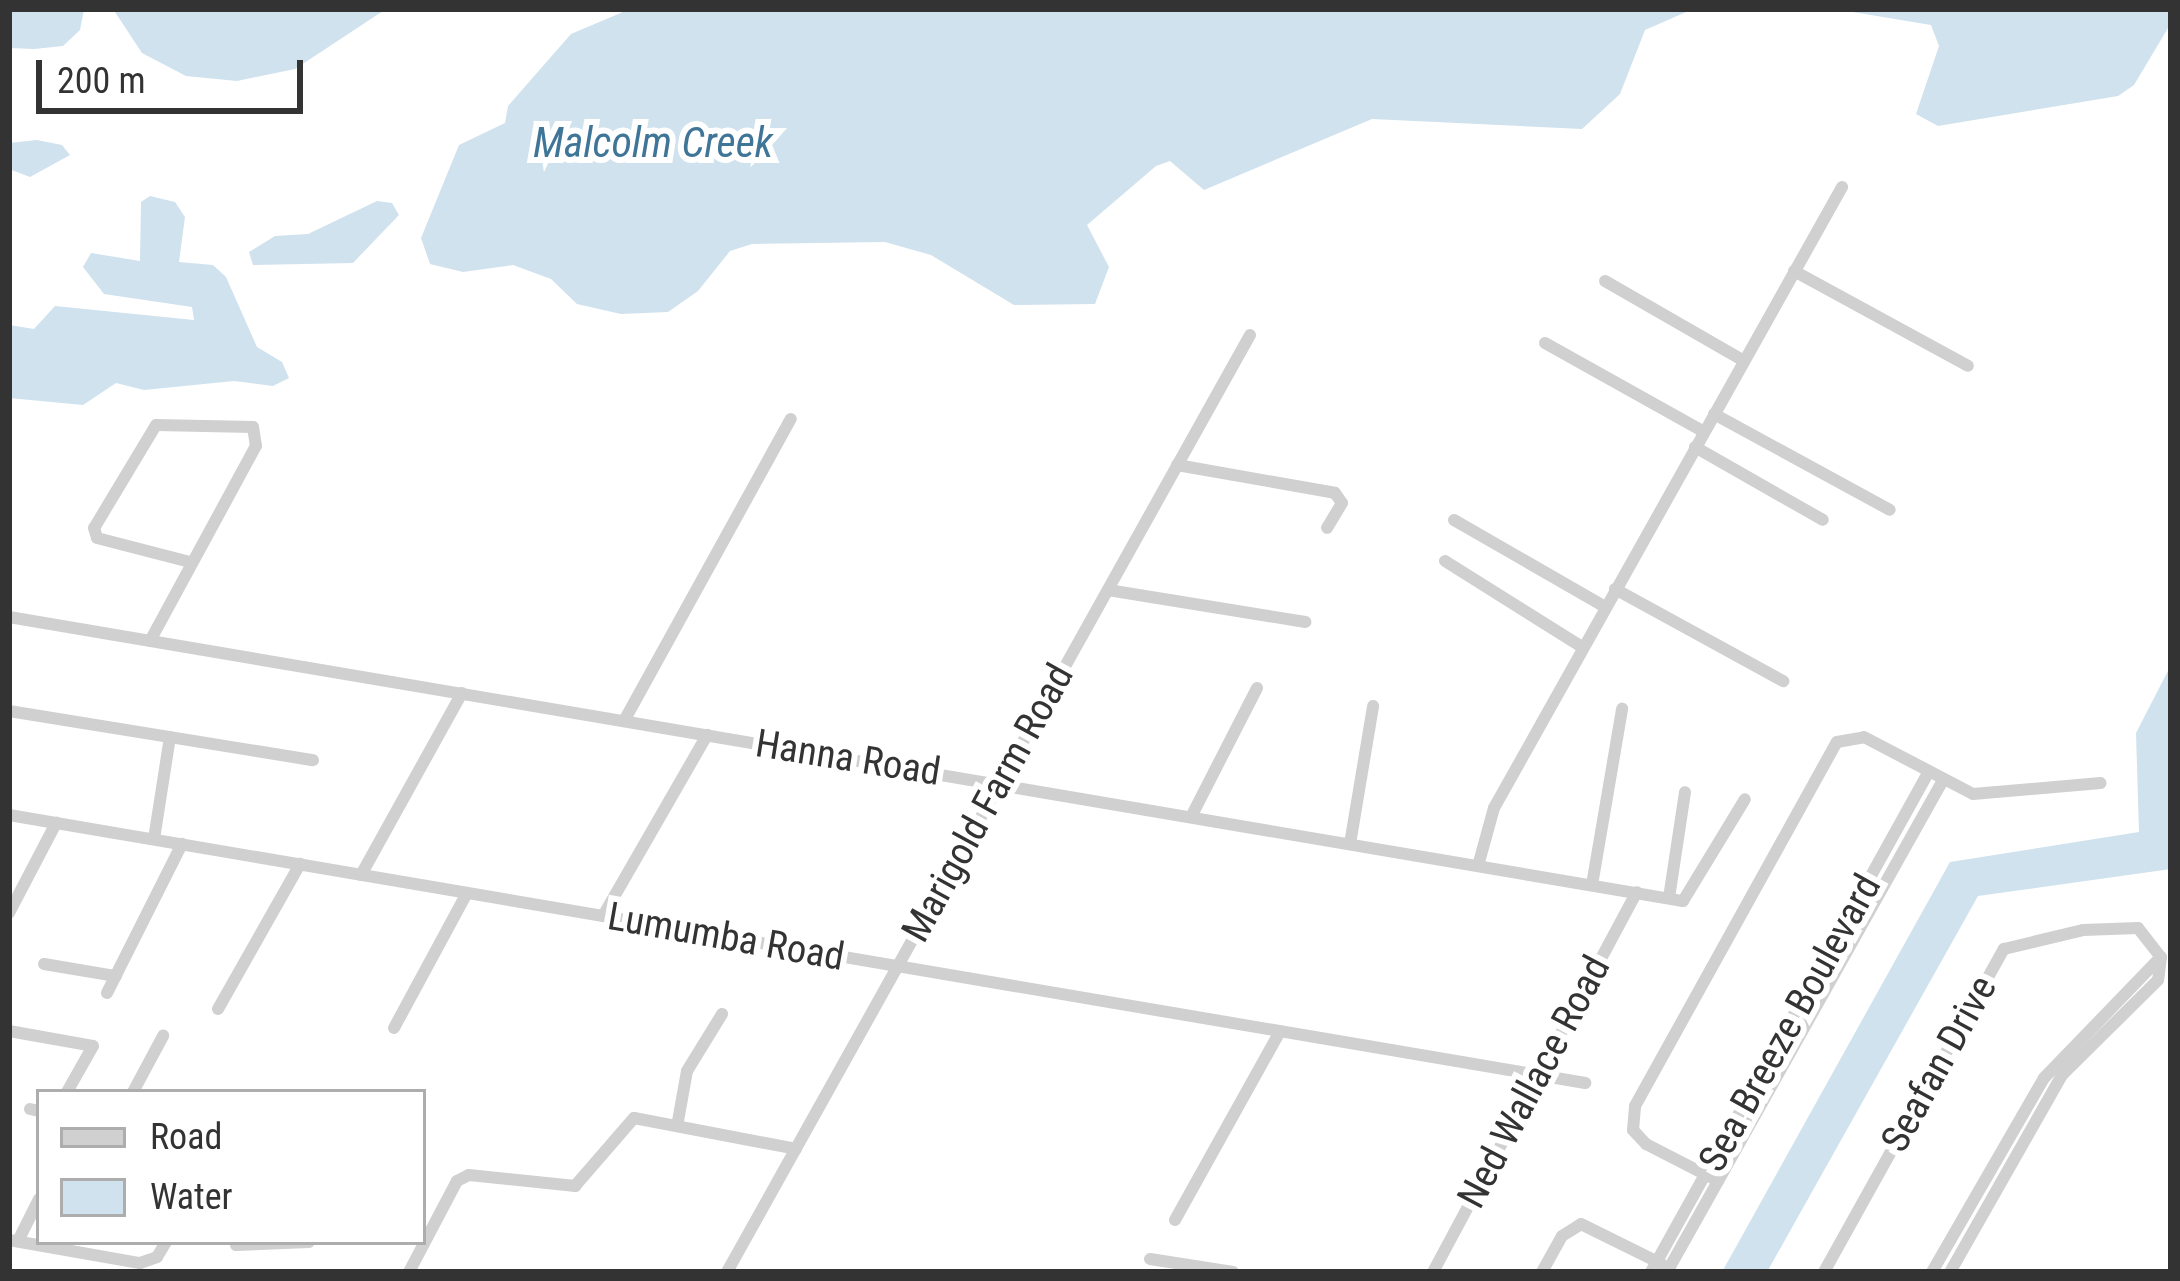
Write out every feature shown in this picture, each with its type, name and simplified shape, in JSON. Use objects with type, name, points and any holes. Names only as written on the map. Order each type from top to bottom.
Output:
[{"type":"street","points":[[1478,866],[1490,816],[1842,187]]},
{"type":"street","points":[[1794,271],[1968,366]]},
{"type":"street","points":[[1605,281],[1744,361]]},
{"type":"street","name":"Marigold Farm Road","points":[[727,1272],[1250,335]]},
{"type":"street","points":[[1546,343],[1704,432]]},
{"type":"street","points":[[1714,414],[1890,510]]},
{"type":"street","points":[[624,721],[790,419]]},
{"type":"street","points":[[150,640],[256,446],[253,428],[156,425],[94,528],[98,538],[190,562]]},
{"type":"street","points":[[1695,447],[1823,520]]},
{"type":"street","points":[[1178,465],[1335,493],[1342,503],[1327,528]]},
{"type":"street","points":[[1454,520],[1605,607]]},
{"type":"street","points":[[1444,561],[1582,647]]},
{"type":"street","points":[[1616,589],[1783,681]]},
{"type":"street","points":[[1108,590],[1305,622]]},
{"type":"street","name":"Hanna Road","points":[[9,616],[1686,900],[1744,799]]},
{"type":"street","points":[[1191,817],[1257,688]]},
{"type":"street","points":[[362,874],[462,693]]},
{"type":"street","points":[[1350,844],[1373,706]]},
{"type":"street","points":[[1592,885],[1622,709]]},
{"type":"street","points":[[9,711],[313,760]]},
{"type":"street","points":[[603,916],[707,735]]},
{"type":"street","points":[[1712,1177],[1639,1137],[1635,1106],[1833,748],[1857,735],[1942,782],[1996,797],[2101,783]]},
{"type":"street","points":[[154,839],[170,737]]},
{"type":"street","name":"Sea Breeze Boulevard","points":[[1712,1177],[1928,773]]},
{"type":"street","name":"Sea Breeze Boulevard","points":[[1661,1268],[1942,782]]},
{"type":"street","points":[[1669,898],[1685,793]]},
{"type":"street","name":"Lumumba Road","points":[[9,814],[1585,1083]]},
{"type":"street","points":[[9,914],[56,823]]},
{"type":"street","points":[[106,993],[182,844]]},
{"type":"street","points":[[218,1009],[300,864]]},
{"type":"street","points":[[394,1028],[467,892]]},
{"type":"street","name":"Ned Wallace Road","points":[[1433,1272],[1636,892]]},
{"type":"street","name":"Seafan Drive","points":[[1824,1272],[2004,949],[2123,925],[2154,940],[2161,957]]},
{"type":"street","points":[[1932,1272],[2044,1078],[2161,957]]},
{"type":"street","points":[[1950,1272],[2062,1075],[2158,980],[2161,957]]},
{"type":"street","points":[[44,964],[116,976]]},
{"type":"street","points":[[678,1120],[687,1071],[722,1014]]},
{"type":"street","points":[[9,1031],[93,1046],[69,1089]]},
{"type":"street","points":[[1175,1220],[1280,1031]]},
{"type":"street","points":[[136,1089],[164,1036]]},
{"type":"street","points":[[426,1240],[457,1181],[470,1175],[575,1186],[634,1118],[678,1120],[796,1149]]},
{"type":"street","points":[[36,1204],[13,1241],[124,1267],[149,1262],[163,1245]]},
{"type":"street","points":[[1542,1272],[1562,1236],[1581,1224],[1661,1268]]},
{"type":"street","points":[[409,1272],[423,1245]]},
{"type":"street","points":[[1150,1258],[1233,1272]]},
{"type":"water","points":[[9,9],[84,9],[80,30],[63,46],[34,49],[9,48]]},
{"type":"water","points":[[113,9],[386,9],[295,69],[237,81],[186,76],[142,53]]},
{"type":"water","name":"Malcolm Creek","points":[[630,9],[1693,9],[1645,30],[1620,94],[1582,129],[1372,119],[1204,190],[1170,161],[1156,166],[1087,225],[1109,267],[1095,304],[1014,305],[931,255],[885,242],[752,244],[730,251],[698,291],[668,312],[621,314],[577,304],[551,279],[513,265],[463,272],[430,264],[421,238],[459,145],[505,123],[508,106],[571,34]]},
{"type":"water","points":[[1835,9],[2171,9],[2171,23],[2134,85],[2118,96],[1938,126],[1916,114],[1939,46],[1931,25]]},
{"type":"water","points":[[37,140],[62,145],[70,155],[30,177],[9,169],[9,143]]},
{"type":"water","points":[[150,196],[175,202],[185,217],[179,262],[213,265],[226,277],[257,347],[282,362],[289,378],[273,386],[234,381],[144,390],[116,383],[83,405],[9,398],[9,325],[34,329],[55,306],[194,320],[192,307],[104,294],[83,267],[91,253],[140,261],[141,202]]},
{"type":"water","points":[[377,201],[392,203],[399,215],[353,263],[253,265],[249,252],[275,236],[308,234]]},
{"type":"water","points":[[2171,665],[2171,869],[1978,896],[1767,1272],[1722,1272],[1950,862],[2139,832],[2136,733]]}]
